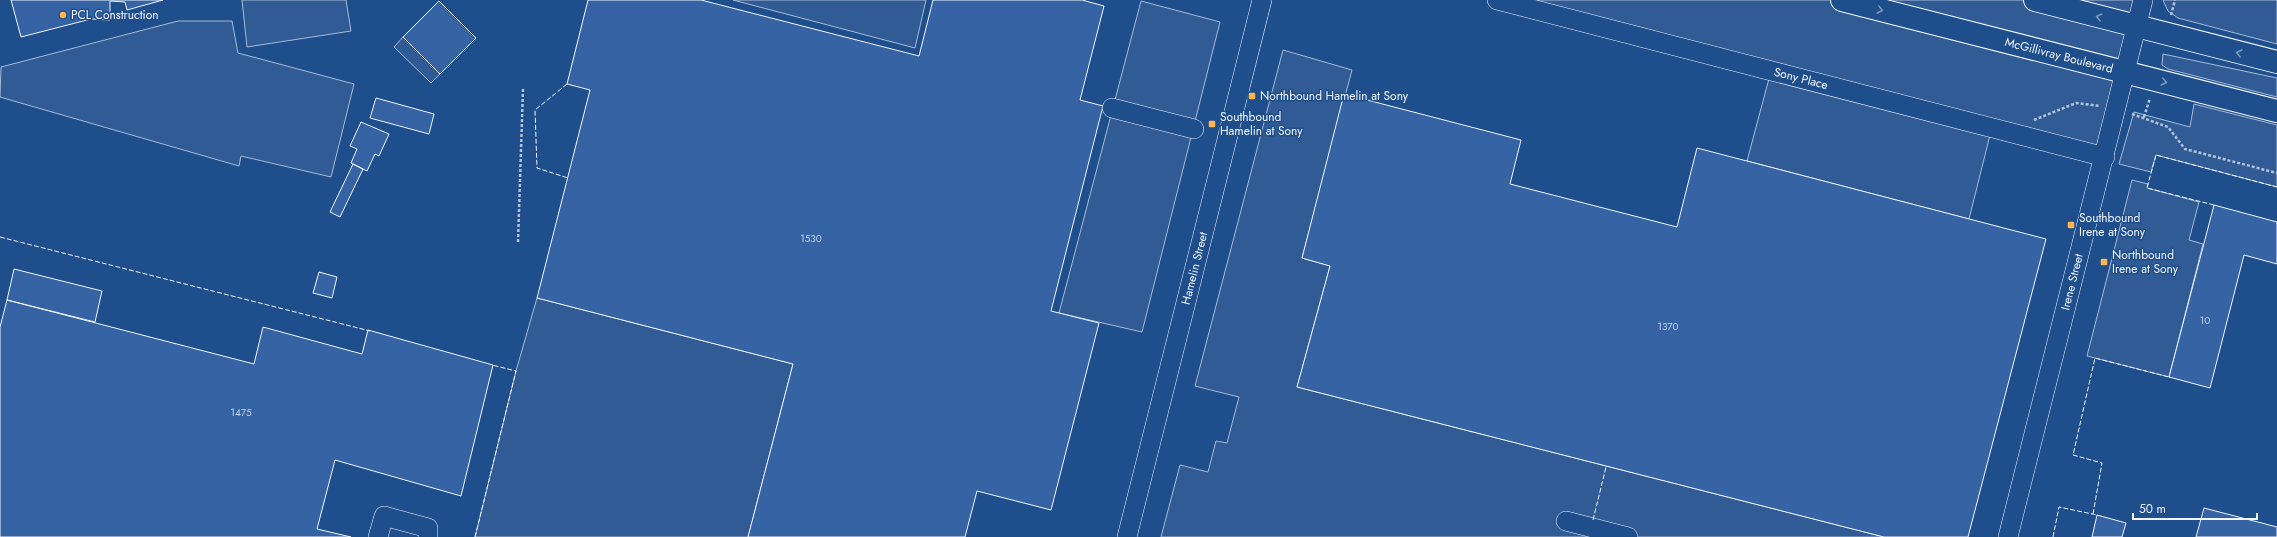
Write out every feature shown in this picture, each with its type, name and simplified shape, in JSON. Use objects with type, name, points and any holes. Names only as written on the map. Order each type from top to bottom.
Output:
[{"type":"main road","name":"McGillivray Boulevard","points":[[1842,0],[2277,111]]},
{"type":"main road","points":[[2034,0],[2277,62]]},
{"type":"street","name":"Hamelin Street","points":[[1126,537],[1262,0]]},
{"type":"street","name":"Sony Place","points":[[1497,0],[2105,157]]},
{"type":"street","name":"Irene Street","points":[[2008,537],[2105,157],[2143,0]]},
{"type":"street","points":[[1112,108],[1194,129]]},
{"type":"street","points":[[378,537],[384,516],[428,528],[428,537]]},
{"type":"street","points":[[1566,521],[1628,537]]},
{"type":"path","points":[[2171,17],[2175,0]]},
{"type":"path","points":[[518,242],[523,89]]},
{"type":"path","points":[[2150,98],[2144,117],[2168,127],[2185,149],[2277,173]]},
{"type":"path","points":[[2027,118],[2035,120],[2076,103],[2088,103]]},
{"type":"shaded area","points":[[242,0],[346,0],[351,31],[247,47]]},
{"type":"shaded area","points":[[733,0],[926,0],[915,48]]},
{"type":"shaded area","points":[[1497,0],[2143,0],[2105,157],[1992,127],[1969,219],[1747,161],[1771,71]]},
{"type":"shaded area","points":[[2163,0],[2277,0],[2277,44],[2178,18],[2168,11]]},
{"type":"shaded area","points":[[1141,1],[1220,22],[1142,332],[1059,313]]},
{"type":"shaded area","points":[[178,21],[232,21],[238,53],[354,84],[331,177],[241,156],[239,166],[0,97],[1,67]]},
{"type":"shaded area","points":[[403,37],[440,74],[431,83],[394,47]]},
{"type":"shaded area","points":[[1283,50],[1352,70],[1302,258],[1330,266],[1297,387],[1884,537],[1161,537],[1180,465],[1208,472],[1216,441],[1227,443],[1239,397],[1195,386]]},
{"type":"shaded area","points":[[2163,54],[2277,78],[2277,97],[2168,69],[2162,65]]},
{"type":"shaded area","points":[[2194,104],[2277,125],[2277,187],[2156,155],[2151,172],[2119,164],[2134,112],[2190,127]]},
{"type":"shaded area","points":[[2132,180],[2148,184],[2147,188],[2199,202],[2189,240],[2203,244],[2169,377],[2087,356]]},
{"type":"shaded area","points":[[537,298],[793,364],[748,537],[475,537],[516,371]]},
{"type":"building","name":"PCL Construction","points":[[11,0],[163,0],[127,10],[125,2],[110,1],[110,20],[91,19],[21,37]]},
{"type":"building","points":[[588,0],[701,0],[919,56],[933,0],[1082,0],[1104,6],[1080,100],[1103,106],[1051,311],[1099,323],[1051,510],[977,491],[965,537],[748,537],[793,364],[537,298],[590,90],[567,84]]},
{"type":"building","points":[[439,1],[476,38],[440,74],[403,37]]},
{"type":"building","points":[[1344,94],[1521,140],[1510,184],[1677,227],[1697,148],[2046,239],[1968,537],[1884,537],[1297,387],[1330,266],[1302,258]]},
{"type":"building","points":[[376,98],[434,114],[429,134],[370,118]]},
{"type":"building","points":[[361,122],[389,134],[379,156],[375,154],[367,171],[351,163],[357,149],[350,146]]},
{"type":"building","points":[[353,164],[363,169],[340,217],[330,212]]},
{"type":"building","points":[[2214,205],[2277,222],[2277,264],[2244,255],[2210,388],[2169,377]]},
{"type":"building","points":[[14,269],[102,291],[95,322],[7,300]]},
{"type":"building","points":[[319,272],[337,277],[332,298],[313,293]]},
{"type":"building","points":[[7,300],[254,364],[263,327],[362,354],[368,330],[493,365],[461,496],[335,460],[317,529],[351,537],[0,537],[0,327]]},
{"type":"building","points":[[2204,508],[2277,527],[2277,537],[2196,537]]},
{"type":"building","points":[[2097,515],[2126,523],[2122,537],[2092,537]]},
{"type":"fence","points":[[567,84],[535,110],[537,168],[568,178]]},
{"type":"fence","points":[[2214,205],[2147,188],[2156,155],[2277,187]]},
{"type":"fence","points":[[0,237],[370,331]]},
{"type":"fence","points":[[2093,514],[2102,463],[2073,455],[2095,358],[2169,377]]},
{"type":"fence","points":[[475,537],[516,371],[492,365]]},
{"type":"fence","points":[[1593,520],[1606,467]]},
{"type":"fence","points":[[2053,537],[2059,507],[2097,515]]},
{"type":"place","name":"PCL Construction","points":[[63,15]]},
{"type":"place","name":"Northbound Hamelin at Sony","points":[[1252,96]]},
{"type":"place","name":"Southbound Hamelin at Sony","points":[[1212,124]]},
{"type":"place","name":"Southbound Irene at Sony","points":[[2071,225]]},
{"type":"place","name":"Northbound Irene at Sony","points":[[2104,262]]}]
